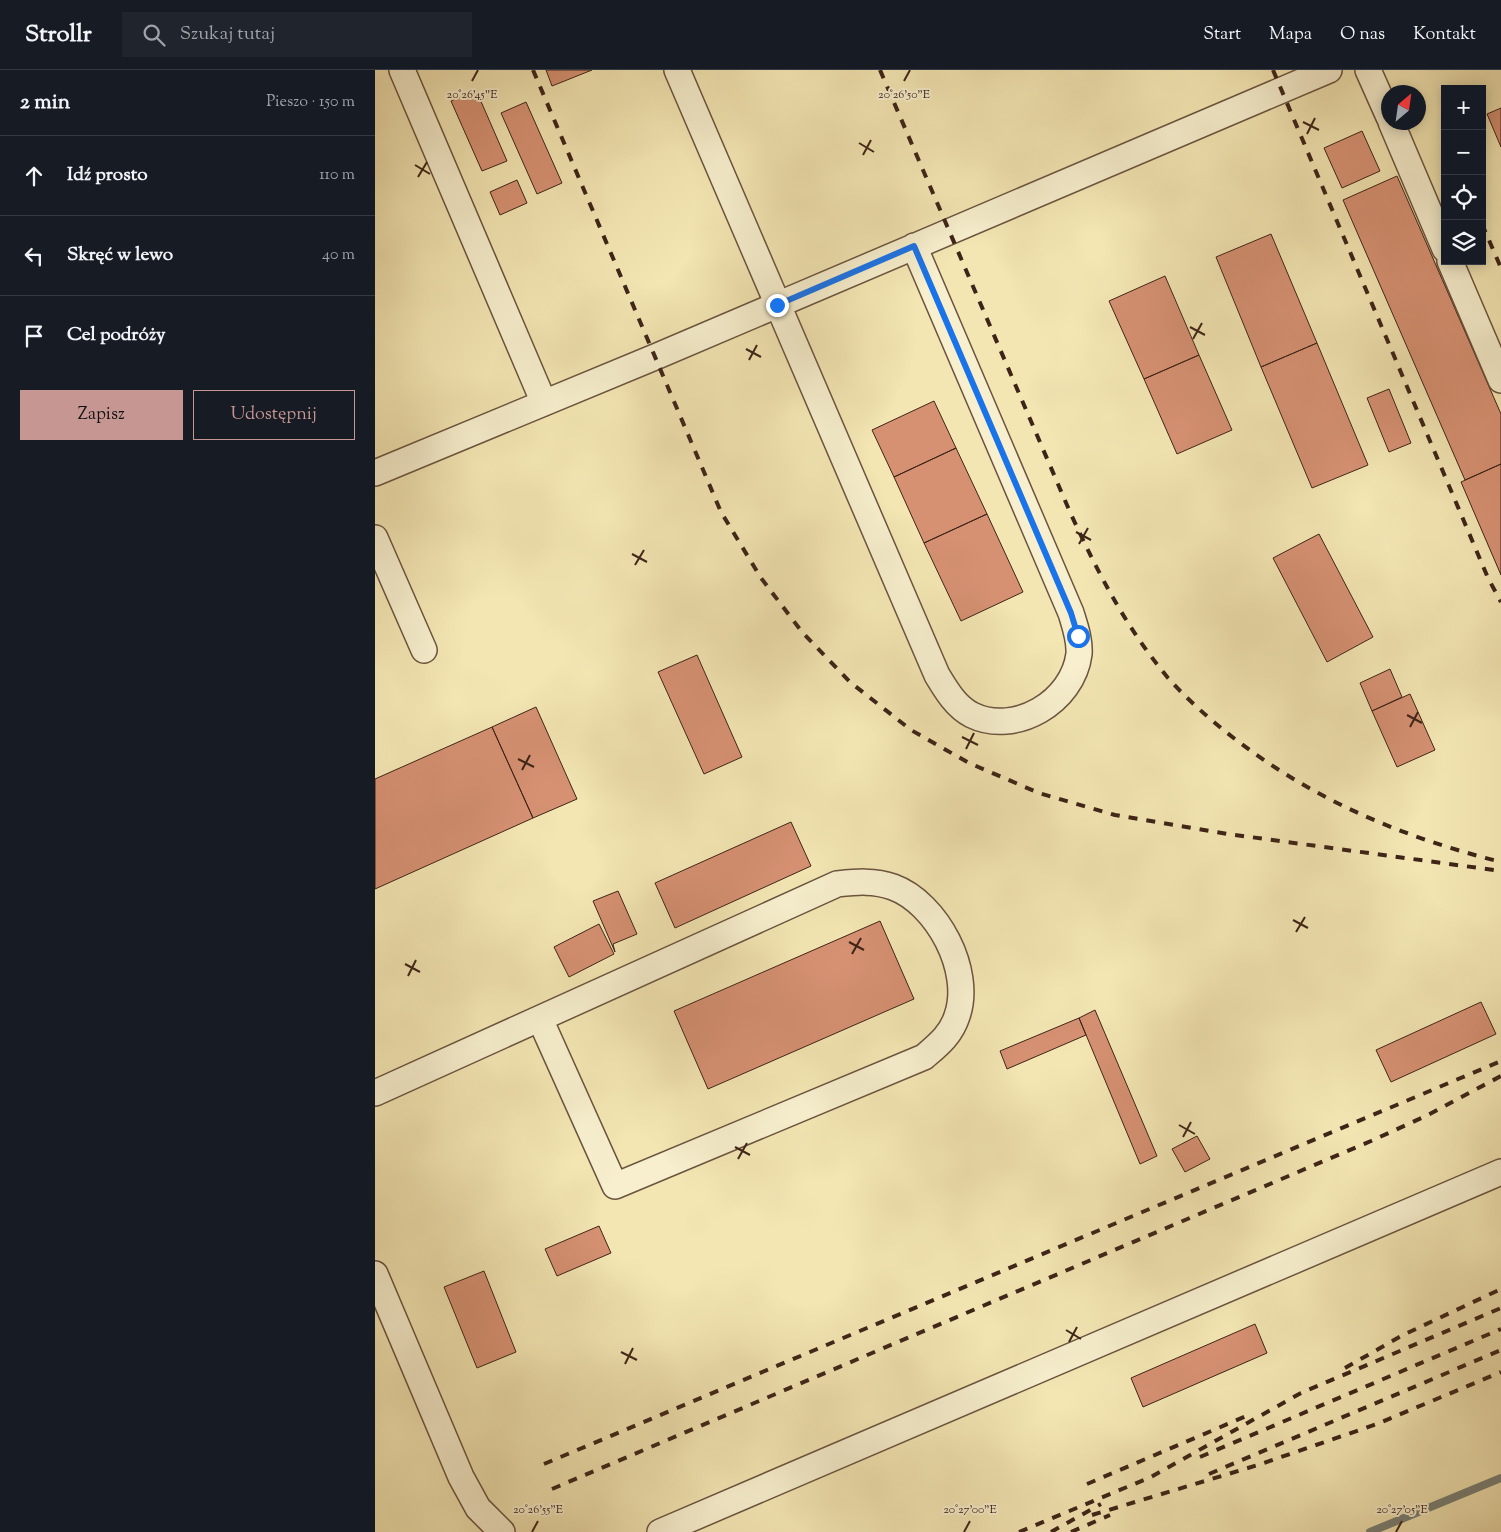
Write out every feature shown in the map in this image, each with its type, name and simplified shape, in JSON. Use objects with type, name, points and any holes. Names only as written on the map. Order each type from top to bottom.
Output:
[{"type":"lane","points":[[403,70],[545,402]]},
{"type":"lane","points":[[677,70],[937,675],[951,698],[971,715],[995,722],[1017,720],[1039,711],[1059,696],[1074,675],[1079,654],[1078,636],[1067,604],[914,246]]},
{"type":"lane","points":[[375,473],[777,305],[1329,70]]},
{"type":"lane","points":[[1368,70],[1381,99]]},
{"type":"lane","points":[[1394,130],[1441,240]]},
{"type":"lane","points":[[1452,265],[1501,380]]},
{"type":"lane","points":[[375,538],[424,650]]},
{"type":"lane","points":[[375,1093],[837,884],[867,881],[894,887],[920,902],[941,926],[953,952],[961,984],[958,1015],[945,1039],[924,1057],[615,1186],[540,1019]]},
{"type":"lane","points":[[660,1532],[1501,1172]]},
{"type":"lane","points":[[375,1274],[461,1477],[478,1508],[502,1532]]},
{"type":"building","points":[[546,70],[592,70],[552,86]]},
{"type":"building","points":[[476,90],[507,161],[482,171],[451,101]]},
{"type":"building","points":[[526,102],[562,183],[537,194],[501,113]]},
{"type":"building","points":[[1501,108],[1501,147],[1487,114]]},
{"type":"building","points":[[1362,131],[1380,171],[1342,188],[1324,148]]},
{"type":"building","points":[[1397,176],[1501,414],[1501,464],[1465,480],[1343,200]]},
{"type":"building","points":[[517,180],[527,203],[500,215],[490,192]]},
{"type":"building","points":[[1271,234],[1317,343],[1261,367],[1216,257]]},
{"type":"building","points":[[1165,276],[1199,355],[1144,379],[1109,301]]},
{"type":"building","points":[[1317,343],[1368,465],[1312,488],[1261,367]]},
{"type":"building","points":[[1199,355],[1232,430],[1177,454],[1144,379]]},
{"type":"building","points":[[1389,389],[1411,443],[1389,452],[1367,398]]},
{"type":"building","points":[[934,401],[956,448],[894,477],[872,430]]},
{"type":"building","points":[[956,448],[987,514],[924,543],[894,477]]},
{"type":"building","points":[[1501,464],[1501,575],[1461,482]]},
{"type":"building","points":[[987,514],[1023,592],[961,621],[924,543]]},
{"type":"building","points":[[1319,534],[1373,637],[1327,662],[1273,558]]},
{"type":"building","points":[[697,655],[742,757],[704,774],[658,672]]},
{"type":"building","points":[[1390,669],[1402,697],[1372,711],[1360,683]]},
{"type":"building","points":[[1410,694],[1435,750],[1397,767],[1372,711]]},
{"type":"building","points":[[536,707],[577,799],[533,818],[492,727]]},
{"type":"building","points":[[492,727],[533,818],[375,889],[375,779]]},
{"type":"building","points":[[791,822],[811,866],[675,928],[655,883]]},
{"type":"building","points":[[618,891],[637,934],[613,944],[615,952],[593,901]]},
{"type":"building","points":[[880,921],[914,999],[708,1089],[674,1011]]},
{"type":"building","points":[[599,924],[614,954],[569,977],[554,947]]},
{"type":"building","points":[[1481,1002],[1496,1034],[1391,1082],[1376,1050]]},
{"type":"building","points":[[1095,1010],[1157,1156],[1140,1164],[1079,1018]]},
{"type":"building","points":[[1079,1018],[1086,1035],[1007,1069],[1000,1051]]},
{"type":"building","points":[[1197,1136],[1210,1159],[1185,1172],[1172,1149]]},
{"type":"building","points":[[599,1226],[611,1253],[557,1276],[545,1249]]},
{"type":"building","points":[[484,1271],[516,1352],[477,1368],[444,1287]]},
{"type":"building","points":[[1255,1324],[1267,1353],[1143,1407],[1131,1378]]},
{"type":"waterway","points":[[1370,1532],[1501,1478]]},
{"type":"railway","points":[[533,70],[721,512],[761,578],[802,632],[850,682],[911,730],[969,763],[1039,793],[1115,815],[1228,834],[1501,871]]},
{"type":"railway","points":[[880,70],[1070,512],[1125,619],[1168,678],[1226,732],[1257,755],[1322,795],[1391,827],[1463,852],[1501,862]]},
{"type":"railway","points":[[1273,70],[1488,578],[1501,602]]},
{"type":"railway","points":[[1486,233],[1501,268]]},
{"type":"railway","points":[[544,1464],[1501,1061]]},
{"type":"railway","points":[[552,1489],[1371,1141],[1428,1115],[1501,1076]]},
{"type":"railway","points":[[1345,1368],[1403,1335],[1501,1289]]},
{"type":"railway","points":[[1019,1532],[1151,1477],[1301,1393],[1501,1308]]},
{"type":"railway","points":[[1200,1457],[1501,1329]]},
{"type":"railway","points":[[1209,1474],[1501,1350]]},
{"type":"railway","points":[[1092,1515],[1258,1465],[1377,1424],[1501,1372]]},
{"type":"railway","points":[[1087,1484],[1251,1414]]},
{"type":"railway","points":[[1051,1532],[1101,1504]]},
{"type":"railway","points":[[1071,1532],[1110,1515]]},
{"type":"route","points":[[777,305],[914,246],[1071,613],[1078,636]]}]
